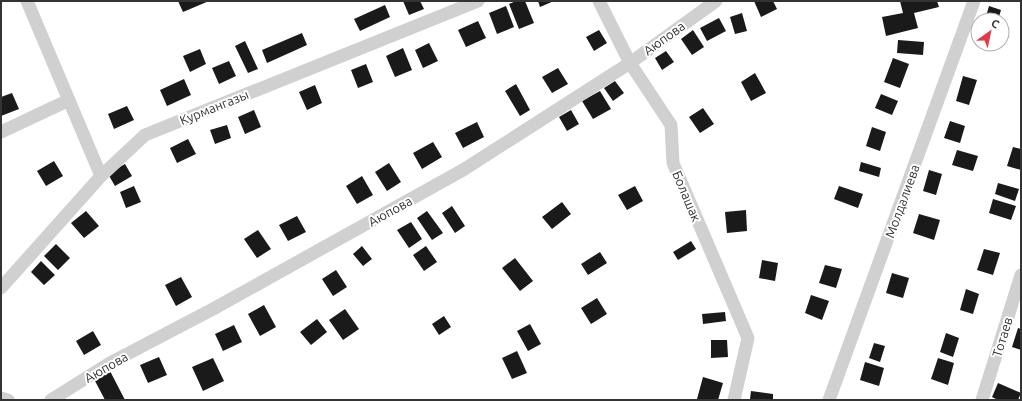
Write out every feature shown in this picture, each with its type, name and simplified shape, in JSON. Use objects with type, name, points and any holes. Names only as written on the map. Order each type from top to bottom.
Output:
[{"type":"street","points":[[27,1],[101,176]]},
{"type":"street","name":"Курмангазы","points":[[1,288],[101,176],[145,135],[478,1]]},
{"type":"street","name":"Болашак","points":[[599,1],[630,63],[671,125],[673,163],[748,338],[734,400]]},
{"type":"street","name":"Аюпова","points":[[51,400],[110,363],[213,309],[463,170],[630,63],[716,1]]},
{"type":"street","name":"Молдалиева","points":[[829,400],[974,1]]},
{"type":"street","points":[[1,132],[69,100]]},
{"type":"street","name":"Тотаев","points":[[982,400],[1021,275]]},
{"type":"street","points":[[1,398],[8,400]]},
{"type":"building","points":[[178,1],[209,1],[183,12]]},
{"type":"building","points":[[403,1],[420,1],[424,9],[409,15]]},
{"type":"building","points":[[516,1],[525,1],[534,23],[519,29],[509,4]]},
{"type":"building","points":[[538,1],[554,1],[540,7]]},
{"type":"building","points":[[754,1],[773,1],[777,9],[761,17]]},
{"type":"building","points":[[900,1],[937,1],[939,7],[914,13],[918,28],[886,36],[882,17],[903,13]]},
{"type":"building","points":[[385,5],[390,17],[360,31],[354,19]]},
{"type":"building","points":[[506,6],[514,27],[497,34],[489,13]]},
{"type":"building","points":[[989,6],[1001,10],[1000,12],[987,12]]},
{"type":"building","points":[[742,13],[747,31],[735,34],[730,17]]},
{"type":"building","points":[[719,18],[726,31],[707,41],[700,28]]},
{"type":"building","points":[[478,21],[486,38],[466,47],[458,30]]},
{"type":"building","points":[[599,30],[607,43],[594,51],[586,37]]},
{"type":"building","points":[[693,30],[704,47],[692,55],[681,39]]},
{"type":"building","points":[[302,33],[307,45],[267,63],[262,50]]},
{"type":"building","points":[[898,40],[924,42],[923,55],[897,53]]},
{"type":"building","points":[[245,41],[258,69],[248,73],[235,46]]},
{"type":"building","points":[[429,43],[438,61],[423,68],[415,50]]},
{"type":"building","points":[[403,48],[412,70],[395,77],[386,56]]},
{"type":"building","points":[[200,49],[206,64],[190,72],[183,56]]},
{"type":"building","points":[[666,51],[674,62],[662,70],[655,58]]},
{"type":"building","points":[[893,58],[909,64],[900,88],[884,82]]},
{"type":"building","points":[[229,61],[236,76],[219,84],[212,68]]},
{"type":"building","points":[[366,64],[373,82],[358,88],[351,70]]},
{"type":"building","points":[[558,68],[568,84],[552,93],[542,77]]},
{"type":"building","points":[[755,73],[766,93],[751,101],[741,82]]},
{"type":"building","points":[[963,76],[977,80],[969,105],[956,101]]},
{"type":"building","points":[[184,79],[191,95],[167,106],[160,90]]},
{"type":"building","points":[[615,81],[624,93],[613,101],[604,88]]},
{"type":"building","points":[[516,84],[530,110],[520,116],[505,91]]},
{"type":"building","points":[[315,85],[322,103],[307,110],[299,92]]},
{"type":"building","points":[[600,91],[611,109],[593,119],[582,101]]},
{"type":"building","points":[[12,93],[19,109],[1,116],[1,97]]},
{"type":"building","points":[[881,94],[898,101],[892,115],[875,108]]},
{"type":"building","points":[[127,106],[134,120],[114,129],[108,114]]},
{"type":"building","points":[[703,108],[714,124],[700,133],[689,117]]},
{"type":"building","points":[[254,110],[261,127],[245,134],[238,117]]},
{"type":"building","points":[[571,110],[579,124],[567,131],[559,117]]},
{"type":"building","points":[[950,121],[965,126],[960,143],[944,138]]},
{"type":"building","points":[[477,122],[484,137],[463,148],[455,133]]},
{"type":"building","points":[[227,125],[231,138],[215,144],[210,130]]},
{"type":"building","points":[[872,127],[886,132],[880,151],[866,146]]},
{"type":"building","points":[[188,139],[196,154],[177,163],[170,148]]},
{"type":"building","points":[[433,142],[442,157],[422,169],[413,153]]},
{"type":"building","points":[[1013,147],[1021,149],[1021,170],[1007,166]]},
{"type":"building","points":[[957,150],[978,156],[973,171],[952,165]]},
{"type":"building","points":[[54,161],[63,176],[46,186],[37,171]]},
{"type":"building","points":[[861,162],[881,168],[879,177],[859,171]]},
{"type":"building","points":[[389,163],[401,182],[387,191],[375,172]]},
{"type":"building","points":[[125,164],[132,176],[115,186],[108,174]]},
{"type":"building","points":[[929,170],[942,174],[936,195],[923,191]]},
{"type":"building","points":[[362,176],[373,195],[357,204],[346,186]]},
{"type":"building","points":[[998,183],[1019,189],[1015,201],[995,194]]},
{"type":"building","points":[[134,186],[141,202],[126,208],[120,192]]},
{"type":"building","points":[[635,186],[643,201],[627,210],[618,195]]},
{"type":"building","points":[[839,186],[863,194],[858,208],[834,199]]},
{"type":"building","points":[[993,199],[1016,206],[1011,220],[989,213]]},
{"type":"building","points":[[562,202],[571,214],[552,229],[542,217]]},
{"type":"building","points":[[452,206],[465,226],[455,233],[442,213]]},
{"type":"building","points":[[746,210],[747,231],[727,233],[725,212]]},
{"type":"building","points":[[86,211],[99,226],[84,238],[71,223]]},
{"type":"building","points":[[427,211],[443,233],[432,240],[417,218]]},
{"type":"building","points":[[919,214],[940,220],[934,240],[913,233]]},
{"type":"building","points":[[297,216],[306,232],[288,241],[279,225]]},
{"type":"building","points":[[411,222],[422,239],[409,248],[397,230]]},
{"type":"building","points":[[258,230],[271,249],[257,258],[244,239]]},
{"type":"building","points":[[691,241],[696,249],[678,260],[673,252]]},
{"type":"building","points":[[56,244],[70,258],[58,270],[44,256]]},
{"type":"building","points":[[362,246],[372,259],[363,266],[353,254]]},
{"type":"building","points":[[426,246],[437,262],[424,271],[413,255]]},
{"type":"building","points":[[984,249],[1000,253],[993,275],[977,270]]},
{"type":"building","points":[[600,252],[607,263],[588,275],[581,264]]},
{"type":"building","points":[[515,258],[533,281],[520,291],[502,268]]},
{"type":"building","points":[[762,260],[778,263],[775,281],[759,278]]},
{"type":"building","points":[[41,261],[55,275],[44,285],[31,272]]},
{"type":"building","points":[[825,265],[842,269],[836,288],[819,283]]},
{"type":"building","points":[[336,270],[347,287],[333,296],[322,279]]},
{"type":"building","points":[[892,273],[909,278],[903,298],[886,293]]},
{"type":"building","points":[[181,277],[192,297],[176,306],[165,285]]},
{"type":"building","points":[[966,289],[979,294],[973,314],[960,310]]},
{"type":"building","points":[[811,295],[829,301],[822,320],[805,313]]},
{"type":"building","points":[[597,298],[607,314],[591,324],[581,308]]},
{"type":"building","points":[[264,305],[276,327],[260,336],[248,314]]},
{"type":"building","points":[[345,309],[359,329],[343,340],[329,320]]},
{"type":"building","points":[[725,312],[726,321],[703,324],[702,314]]},
{"type":"building","points":[[444,316],[451,327],[439,335],[432,324]]},
{"type":"building","points":[[317,319],[327,332],[311,345],[300,332]]},
{"type":"building","points":[[530,324],[541,344],[528,351],[517,331]]},
{"type":"building","points":[[234,325],[242,342],[223,351],[215,334]]},
{"type":"building","points":[[1018,328],[1021,329],[1021,350],[1012,347]]},
{"type":"building","points":[[93,331],[101,345],[84,355],[76,341]]},
{"type":"building","points":[[946,333],[959,338],[953,357],[940,352]]},
{"type":"building","points":[[711,340],[727,340],[728,357],[711,358]]},
{"type":"building","points":[[874,343],[885,346],[880,362],[869,358]]},
{"type":"building","points":[[517,351],[527,373],[512,379],[502,358]]},
{"type":"building","points":[[159,357],[167,375],[148,383],[140,365]]},
{"type":"building","points":[[213,358],[224,381],[203,391],[192,367]]},
{"type":"building","points":[[938,358],[954,363],[948,385],[931,379]]},
{"type":"building","points":[[865,362],[884,368],[879,386],[860,380]]},
{"type":"building","points":[[110,371],[125,400],[105,400],[94,379]]},
{"type":"building","points":[[703,377],[723,383],[718,400],[697,399]]},
{"type":"building","points":[[998,383],[1021,393],[1018,400],[998,400],[992,397]]},
{"type":"building","points":[[751,391],[773,394],[773,400],[750,399]]}]
